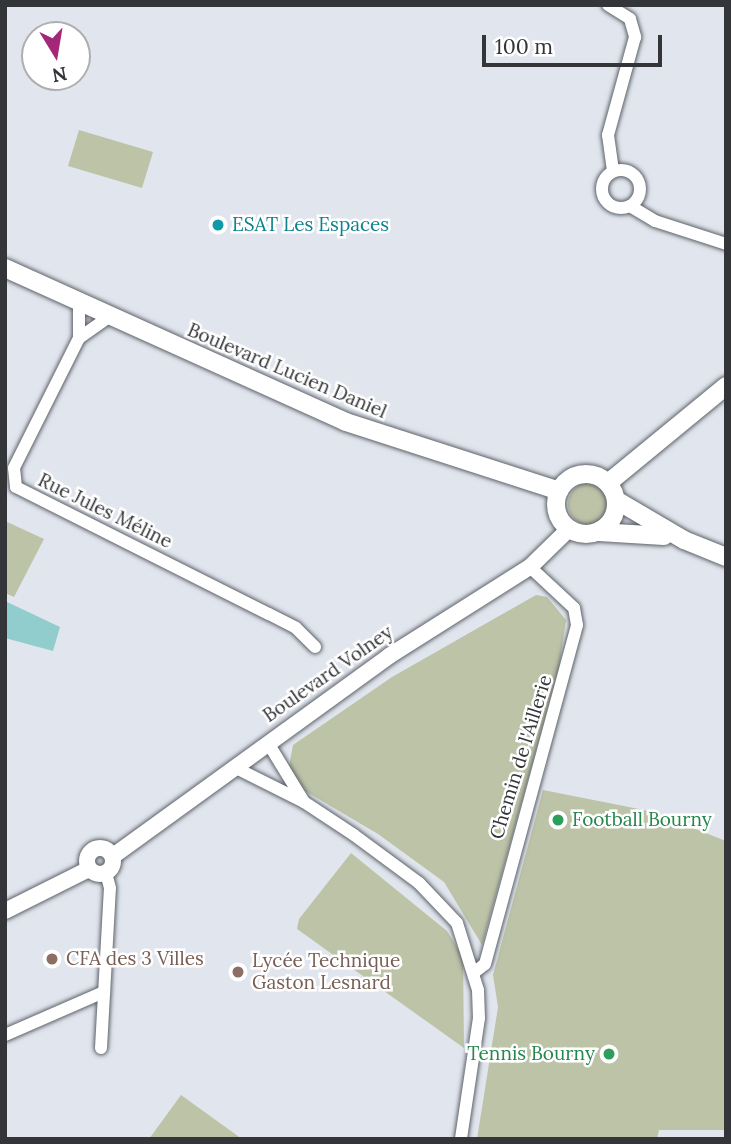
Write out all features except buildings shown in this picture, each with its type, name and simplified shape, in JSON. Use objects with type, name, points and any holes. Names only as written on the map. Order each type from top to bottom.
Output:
[{"type":"main road","name":"Boulevard Lucien Daniel","points":[[5,268],[346,422],[559,491]]},
{"type":"main road","points":[[599,532],[611,522],[612,491],[726,387]]},
{"type":"main road","points":[[684,540],[630,531],[569,529],[556,507],[559,491],[582,475],[612,491],[684,540],[726,557]]},
{"type":"street","points":[[608,5],[629,19],[635,37],[608,135],[613,171]]},
{"type":"street","points":[[625,169],[635,175],[640,186],[638,198],[630,206],[618,208],[607,202],[602,191],[604,180],[613,171],[625,169]]},
{"type":"street","points":[[630,206],[655,221],[726,244]]},
{"type":"street","name":"Rue Jules Méline","points":[[79,302],[79,338],[14,468],[19,491],[296,628],[315,647]]},
{"type":"street","points":[[79,338],[110,316]]},
{"type":"street","name":"Boulevard Volney","points":[[5,911],[89,869],[88,856],[94,849],[107,849],[113,856],[422,634],[530,567],[569,529]]},
{"type":"street","name":"Chemin de l'Aillerie","points":[[475,971],[485,964],[577,625],[574,608],[530,567]]},
{"type":"street","points":[[268,743],[304,803]]},
{"type":"street","points":[[234,767],[304,803],[419,883],[440,902],[466,939],[475,971],[479,1018],[461,1139]]},
{"type":"street","points":[[106,873],[113,864],[113,856]]},
{"type":"street","points":[[89,869],[106,873]]},
{"type":"street","points":[[100,1048],[110,888],[106,873]]},
{"type":"street","points":[[5,1035],[104,992]]},
{"type":"green space","points":[[79,130],[153,152],[142,188],[68,166]]},
{"type":"green space","points":[[589,483],[604,489],[610,504],[604,519],[589,525],[574,519],[568,504],[574,489]]},
{"type":"green space","points":[[5,521],[44,539],[14,597],[5,593]]},
{"type":"green space","points":[[536,595],[547,597],[566,620],[559,668],[482,945],[444,882],[378,834],[300,788],[289,767],[293,745],[392,677]]},
{"type":"green space","points":[[543,790],[649,811],[726,841],[726,1130],[659,1130],[657,1139],[477,1139],[498,1007],[493,975]]},
{"type":"green space","points":[[351,853],[447,931],[463,957],[464,1048],[297,929],[299,919]]},
{"type":"green space","points":[[181,1095],[242,1139],[149,1139]]},
{"type":"water","points":[[5,601],[60,627],[53,651],[5,638]]},
{"type":"place","name":"ESAT Les Espaces","points":[[218,225]]},
{"type":"place","name":"Football Bourny","points":[[558,820]]},
{"type":"place","name":"CFA des 3 Villes","points":[[52,959]]},
{"type":"place","name":"Lycée Technique Gaston Lesnard","points":[[238,972]]},
{"type":"place","name":"Tennis Bourny","points":[[609,1054]]}]
